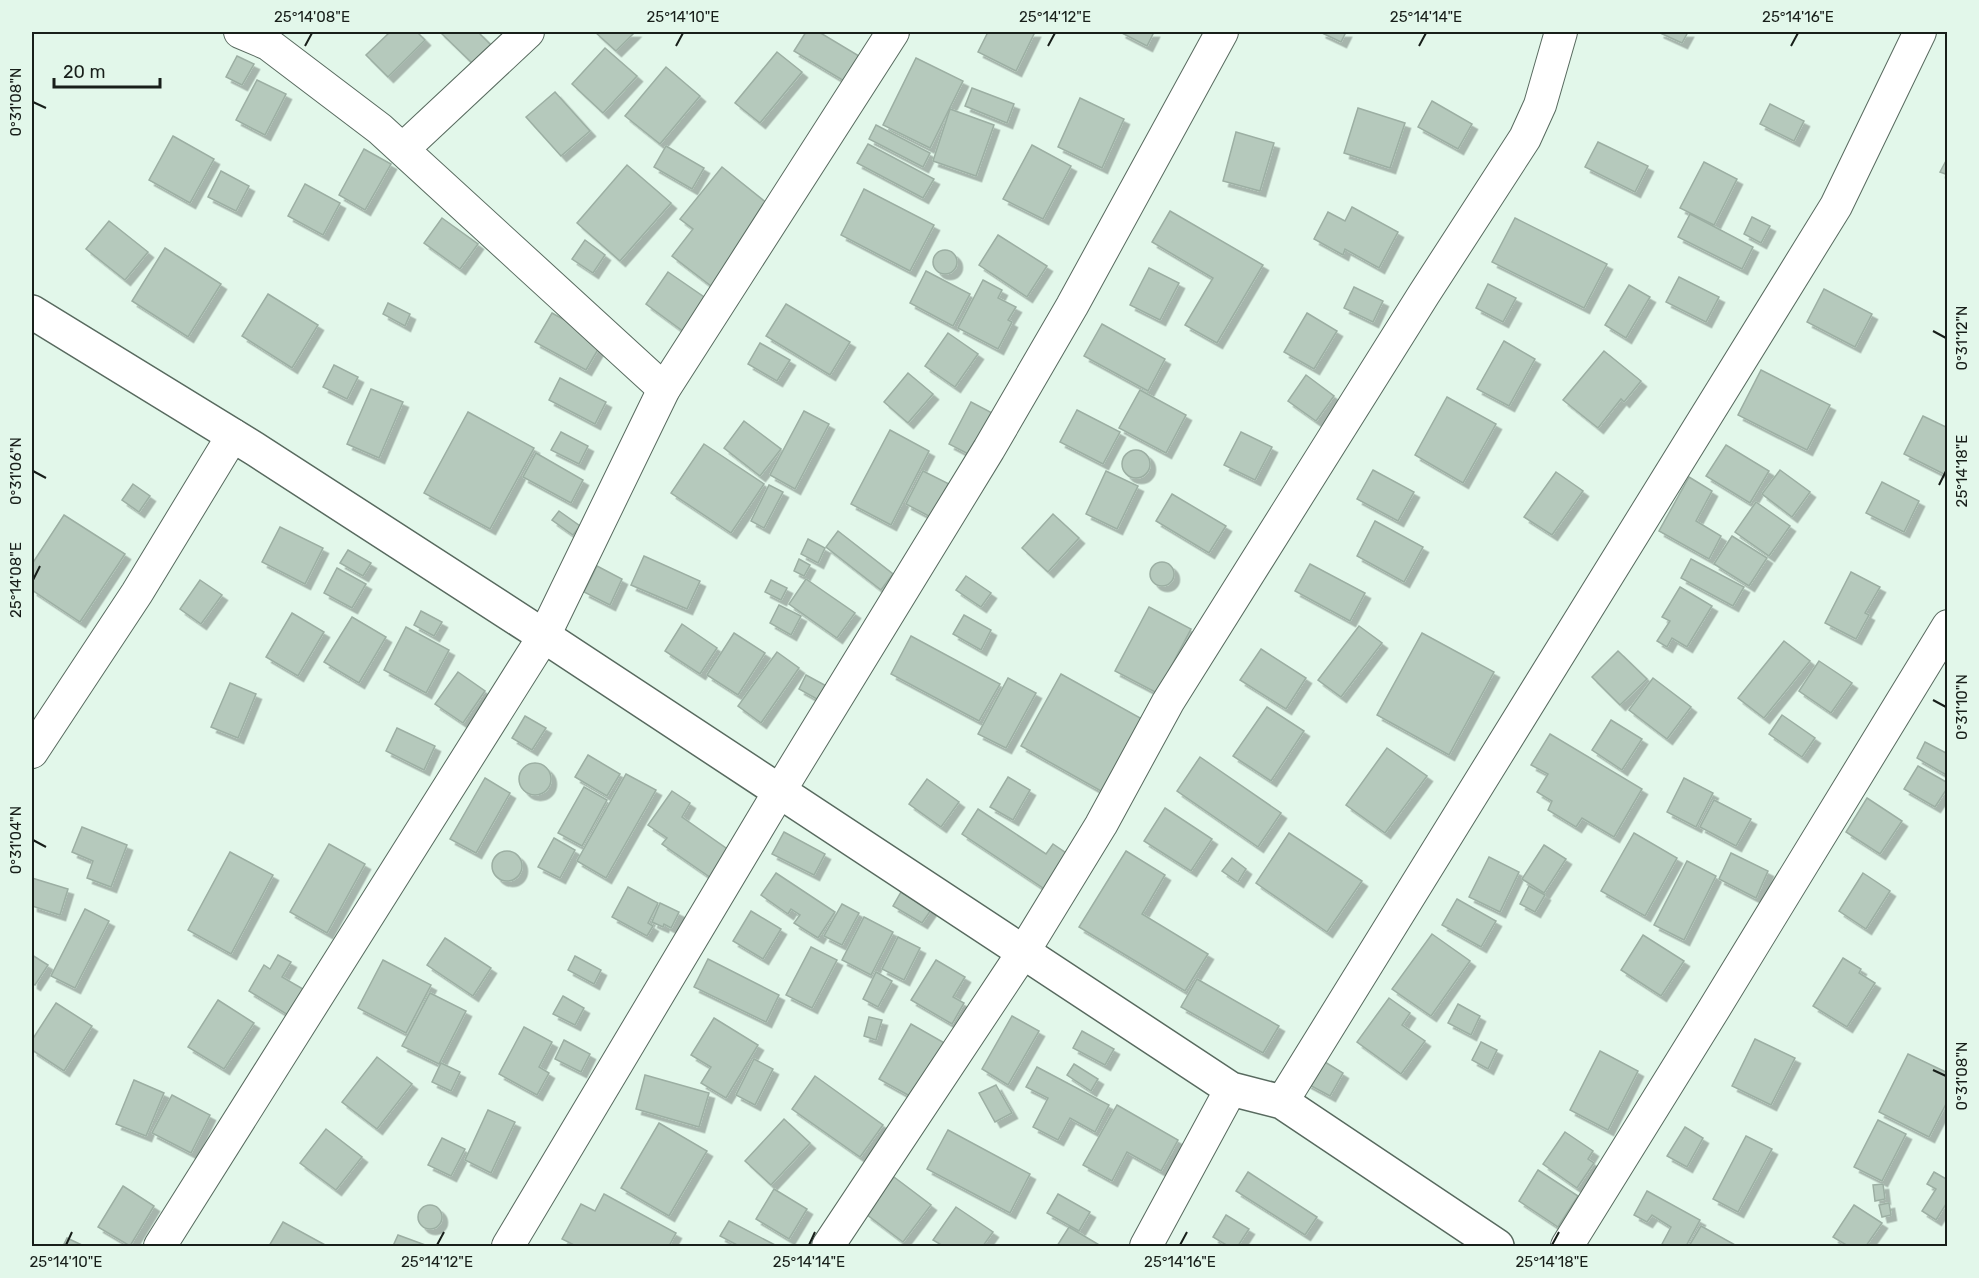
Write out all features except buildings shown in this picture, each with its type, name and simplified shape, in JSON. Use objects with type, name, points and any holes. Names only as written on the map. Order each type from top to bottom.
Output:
[{"type":"street","points":[[240,32],[268,44],[380,129],[664,389]]},
{"type":"street","points":[[403,149],[528,32]]},
{"type":"street","points":[[160,1246],[544,636],[664,389],[893,32]]},
{"type":"street","points":[[508,1246],[779,792],[989,449],[1060,327],[1222,32]]},
{"type":"street","points":[[828,1246],[1024,951],[1101,825],[1168,702],[1424,294],[1526,138],[1540,105],[1561,32]]},
{"type":"street","points":[[1282,1101],[1836,206],[1920,32]]},
{"type":"street","points":[[32,312],[233,435],[544,636],[1231,1089],[1282,1101],[1497,1246]]},
{"type":"street","points":[[32,752],[137,593],[233,435]]},
{"type":"street","points":[[1567,1246],[1714,1010],[1947,626]]},
{"type":"street","points":[[1146,1246],[1231,1089]]}]
